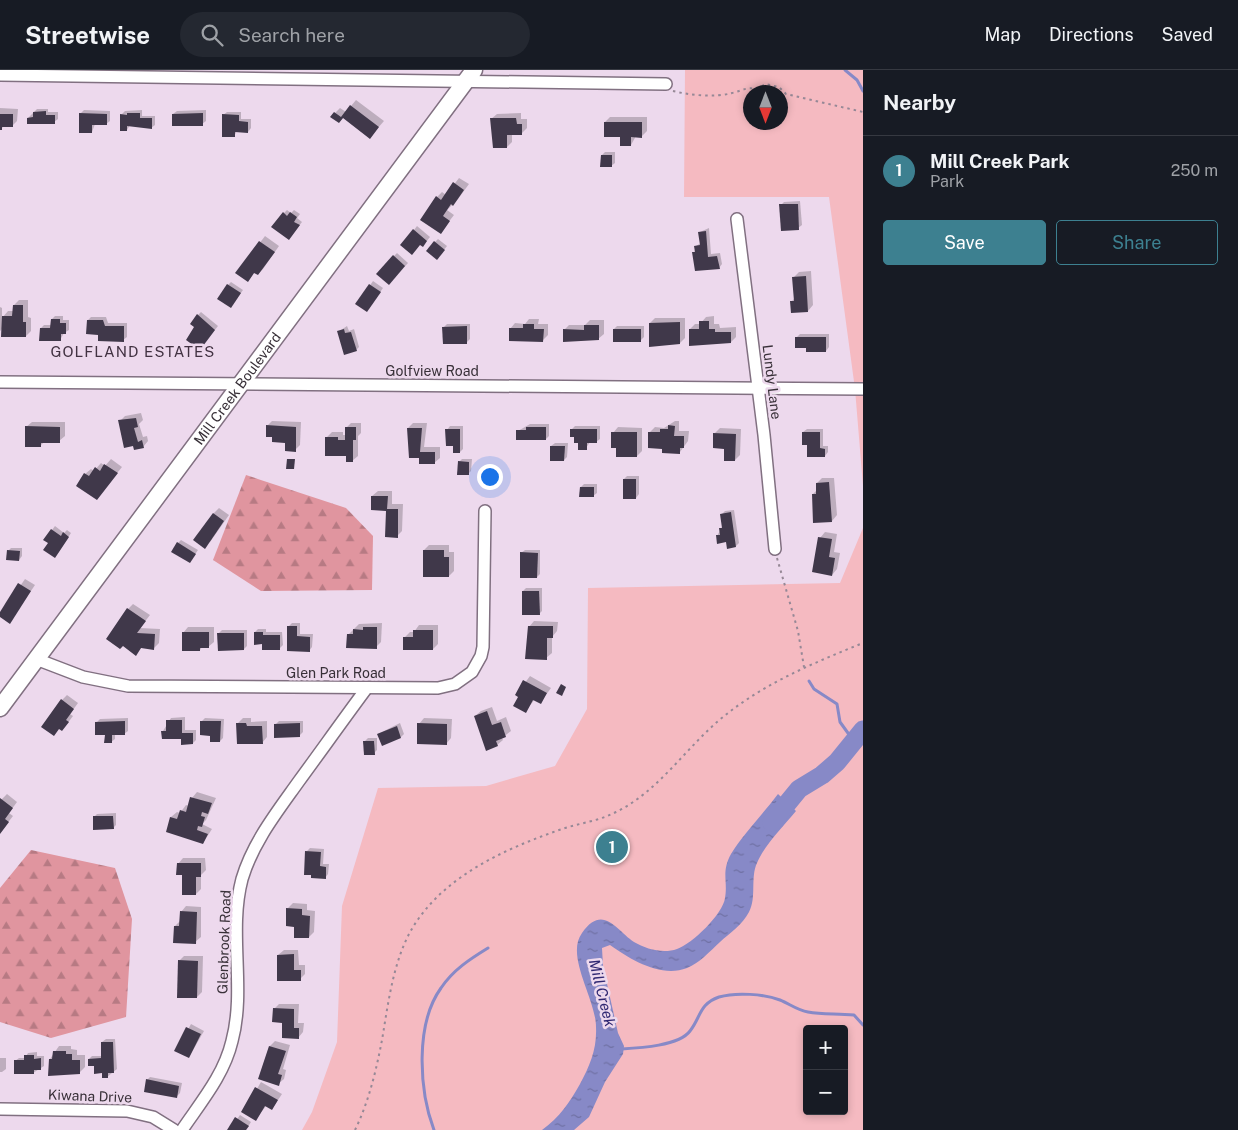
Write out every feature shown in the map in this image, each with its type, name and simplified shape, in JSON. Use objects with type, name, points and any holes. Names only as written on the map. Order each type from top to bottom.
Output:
[{"type":"street","points":[[0,75],[469,76],[666,84]]},
{"type":"street","name":"Mill Creek Boulevard","points":[[0,708],[371,211],[469,76]]},
{"type":"street","name":"Lundy Lane","points":[[737,219],[758,388],[774,548]]},
{"type":"street","name":"Golfview Road","points":[[0,382],[863,389]]},
{"type":"street","name":"Glen Park Road","points":[[36,659],[83,677],[128,686],[366,689],[448,686],[463,680],[476,666],[483,647],[485,511]]},
{"type":"street","name":"Glenbrook Road","points":[[182,1130],[218,1076],[232,1042],[236,1013],[238,905],[242,880],[250,857],[266,827],[366,689]]},
{"type":"street","name":"Kiwana Drive","points":[[0,1109],[126,1111],[153,1117],[174,1130]]},
{"type":"path","points":[[666,84],[672,90],[682,93],[706,95],[731,94],[746,87],[758,89],[765,84],[779,87],[786,94],[863,112]]},
{"type":"path","points":[[774,548],[798,631],[804,668]]},
{"type":"path","points":[[355,1130],[363,1113],[376,1067],[396,970],[411,931],[434,900],[449,886],[500,855],[545,835],[610,815],[636,801],[650,790],[707,732],[737,706],[766,687],[804,668],[863,643]]},
{"type":"green space","points":[[246,475],[346,508],[373,536],[372,590],[261,591],[213,560]]},
{"type":"green space","points":[[31,850],[115,868],[132,919],[126,1017],[51,1038],[0,1022],[0,888]]},
{"type":"shaded area","points":[[685,70],[863,70],[863,486],[855,389],[829,197],[684,197]]},
{"type":"shaded area","points":[[863,528],[863,1130],[302,1130],[312,1112],[337,1042],[342,906],[378,788],[486,786],[555,766],[587,709],[588,588],[840,583]]},
{"type":"water","points":[[778,794],[796,811],[769,842],[760,856],[755,869],[753,900],[749,912],[736,928],[705,956],[687,968],[667,971],[637,962],[610,945],[602,948],[603,966],[618,1033],[624,1046],[623,1054],[605,1082],[589,1117],[574,1130],[542,1130],[559,1115],[572,1097],[587,1070],[594,1050],[596,1035],[595,1016],[577,953],[578,942],[582,933],[590,924],[597,920],[603,920],[616,926],[634,942],[655,950],[677,949],[691,941],[706,928],[723,905],[726,892],[726,866],[731,854]]},
{"type":"building","points":[[350,105],[379,127],[370,139],[343,118],[339,123],[330,117],[334,112],[341,117]]},
{"type":"building","points":[[46,111],[46,115],[55,115],[55,124],[27,124],[27,118],[33,117],[33,112]]},
{"type":"building","points":[[79,113],[107,114],[107,125],[92,125],[92,133],[79,133]]},
{"type":"building","points":[[127,113],[140,113],[140,118],[152,118],[152,129],[127,126],[127,131],[120,131],[120,114],[127,115]]},
{"type":"building","points":[[203,113],[203,126],[172,126],[172,114]]},
{"type":"building","points":[[0,114],[13,114],[13,127],[2,127],[2,130],[0,130]]},
{"type":"building","points":[[222,114],[239,115],[239,121],[248,122],[248,133],[235,132],[235,137],[222,137]]},
{"type":"building","points":[[490,118],[516,118],[517,124],[522,124],[522,135],[507,135],[507,148],[493,148]]},
{"type":"building","points":[[604,122],[642,122],[642,138],[631,137],[631,146],[620,146],[620,137],[604,137]]},
{"type":"building","points":[[601,155],[612,155],[612,167],[600,167]]},
{"type":"building","points":[[453,182],[464,190],[443,216],[450,221],[441,234],[420,220],[436,196],[441,200]]},
{"type":"building","points":[[779,204],[798,204],[799,230],[781,231]]},
{"type":"building","points":[[283,212],[287,216],[290,212],[297,217],[294,222],[300,225],[289,240],[271,227]]},
{"type":"building","points":[[413,229],[427,241],[423,247],[420,245],[412,255],[400,245]]},
{"type":"building","points":[[706,231],[708,257],[717,256],[720,269],[695,271],[692,252],[695,252],[694,246],[700,245],[698,232]]},
{"type":"building","points":[[259,241],[275,252],[258,275],[254,273],[248,282],[235,273]]},
{"type":"building","points":[[434,241],[445,250],[437,260],[426,251]]},
{"type":"building","points":[[393,255],[405,266],[389,285],[376,274]]},
{"type":"building","points":[[806,276],[808,312],[791,313],[790,301],[794,301],[792,277]]},
{"type":"building","points":[[227,284],[241,293],[231,308],[217,299]]},
{"type":"building","points":[[369,284],[381,292],[367,312],[355,304]]},
{"type":"building","points":[[13,305],[23,305],[23,322],[26,322],[26,337],[1,337],[2,316],[12,316]]},
{"type":"building","points":[[197,314],[215,330],[200,350],[186,340],[194,327],[190,324]]},
{"type":"building","points":[[51,319],[60,319],[60,323],[66,323],[66,334],[61,334],[61,341],[39,341],[40,328],[50,328]]},
{"type":"building","points":[[87,320],[103,320],[105,326],[124,326],[124,342],[98,341],[98,335],[86,334]]},
{"type":"building","points":[[699,321],[709,321],[709,329],[715,329],[715,332],[731,332],[731,343],[689,346],[689,329],[699,329]]},
{"type":"building","points":[[680,322],[680,344],[649,347],[649,323]]},
{"type":"building","points":[[523,324],[534,324],[534,329],[544,329],[543,342],[509,341],[509,328],[523,328]]},
{"type":"building","points":[[584,325],[599,325],[599,340],[563,342],[563,329],[584,330]]},
{"type":"building","points":[[467,326],[467,344],[443,344],[442,327]]},
{"type":"building","points":[[344,329],[345,333],[351,332],[357,351],[344,355],[337,331]]},
{"type":"building","points":[[613,329],[641,329],[641,342],[613,342]]},
{"type":"building","points":[[795,337],[826,337],[826,352],[806,352],[806,348],[795,348]]},
{"type":"building","points":[[136,418],[138,427],[134,428],[138,442],[142,440],[144,448],[134,450],[133,446],[124,448],[118,420]]},
{"type":"building","points":[[266,425],[296,427],[296,452],[285,451],[285,443],[272,442],[272,437],[266,437]]},
{"type":"building","points":[[668,425],[675,426],[674,436],[684,436],[684,448],[680,448],[680,454],[662,453],[662,449],[648,448],[648,432],[660,432],[660,429],[668,429]]},
{"type":"building","points":[[25,426],[60,427],[60,443],[41,443],[41,447],[25,447]]},
{"type":"building","points":[[345,427],[356,427],[356,440],[353,440],[353,462],[346,462],[346,456],[325,456],[325,437],[338,437],[338,440],[345,440]]},
{"type":"building","points":[[526,427],[546,427],[546,440],[516,440],[516,430],[526,430]]},
{"type":"building","points":[[407,428],[422,428],[420,452],[435,452],[435,464],[419,464],[419,458],[409,458]]},
{"type":"building","points":[[445,429],[460,429],[460,453],[453,453],[453,446],[446,446]]},
{"type":"building","points":[[570,429],[597,429],[597,443],[587,443],[587,450],[578,450],[578,443],[574,443],[574,437],[570,437]]},
{"type":"building","points":[[611,432],[637,432],[637,457],[616,457],[616,448],[611,448]]},
{"type":"building","points":[[802,432],[820,432],[820,448],[825,449],[825,457],[807,457],[807,445],[802,445]]},
{"type":"building","points":[[713,433],[736,434],[735,461],[724,461],[724,449],[713,448]]},
{"type":"building","points":[[550,446],[565,446],[564,461],[550,461]]},
{"type":"building","points":[[287,459],[295,459],[294,469],[286,469]]},
{"type":"building","points":[[458,461],[469,462],[469,475],[457,475]]},
{"type":"building","points":[[104,464],[118,473],[97,500],[76,486],[84,473],[89,476],[95,467],[100,471]]},
{"type":"building","points":[[623,479],[636,479],[636,499],[623,499]]},
{"type":"building","points":[[829,482],[832,522],[813,523],[812,494],[816,494],[816,483]]},
{"type":"building","points":[[580,487],[594,487],[594,497],[579,497]]},
{"type":"building","points":[[371,496],[388,496],[387,509],[398,509],[398,538],[385,537],[386,511],[371,510]]},
{"type":"building","points":[[731,512],[736,547],[727,549],[726,542],[717,544],[716,535],[720,535],[719,528],[722,528],[720,514]]},
{"type":"building","points":[[213,513],[224,521],[205,549],[193,540]]},
{"type":"building","points":[[51,529],[61,536],[63,532],[69,537],[55,558],[43,550],[48,543],[43,540]]},
{"type":"building","points":[[818,537],[832,539],[829,557],[835,558],[832,576],[812,572]]},
{"type":"building","points":[[177,542],[196,554],[190,563],[171,552]]},
{"type":"building","points":[[7,550],[20,551],[19,561],[6,560]]},
{"type":"building","points":[[423,550],[444,550],[444,557],[449,557],[449,577],[423,577]]},
{"type":"building","points":[[520,552],[538,553],[537,578],[520,578]]},
{"type":"building","points":[[18,583],[31,591],[10,624],[0,617],[0,612]]},
{"type":"building","points":[[522,591],[539,591],[540,615],[522,615]]},
{"type":"building","points":[[127,608],[146,621],[137,633],[155,634],[154,650],[141,648],[136,656],[123,646],[120,649],[106,639]]},
{"type":"building","points":[[287,626],[297,626],[297,636],[310,637],[310,652],[287,651]]},
{"type":"building","points":[[528,626],[553,626],[553,638],[547,638],[547,660],[525,659]]},
{"type":"building","points":[[363,627],[377,627],[377,649],[346,648],[347,634],[353,634],[353,629],[363,630]]},
{"type":"building","points":[[413,630],[433,630],[433,650],[403,650],[403,637],[413,637]]},
{"type":"building","points":[[182,632],[209,632],[209,648],[200,648],[200,651],[182,651]]},
{"type":"building","points":[[254,632],[263,632],[263,635],[280,635],[280,650],[262,650],[262,644],[254,645]]},
{"type":"building","points":[[217,633],[244,633],[244,650],[218,651]]},
{"type":"building","points":[[523,680],[547,693],[541,704],[533,700],[526,713],[513,706],[518,697],[515,695]]},
{"type":"building","points":[[561,684],[566,687],[562,696],[556,693]]},
{"type":"building","points":[[61,699],[74,709],[66,720],[69,722],[62,731],[59,729],[54,736],[41,727]]},
{"type":"building","points":[[487,711],[492,725],[501,722],[506,737],[496,741],[498,746],[486,751],[474,716]]},
{"type":"building","points":[[166,720],[182,720],[182,733],[193,733],[193,744],[181,745],[181,739],[162,739],[161,731],[166,731]]},
{"type":"building","points":[[125,721],[125,735],[112,735],[112,743],[104,743],[105,735],[95,735],[95,722]]},
{"type":"building","points":[[200,721],[221,721],[220,742],[210,742],[210,736],[200,735]]},
{"type":"building","points":[[236,723],[246,723],[247,726],[262,726],[263,744],[237,744]]},
{"type":"building","points":[[300,723],[300,737],[274,738],[274,724]]},
{"type":"building","points":[[417,723],[447,724],[447,745],[417,744]]},
{"type":"building","points":[[397,726],[401,738],[382,746],[377,734]]},
{"type":"building","points":[[363,741],[374,741],[375,755],[364,755]]},
{"type":"building","points":[[190,797],[212,803],[208,814],[202,812],[201,816],[205,817],[202,827],[198,826],[197,830],[208,834],[203,844],[166,832],[170,817],[177,819],[180,810],[186,812]]},
{"type":"building","points":[[0,798],[13,808],[5,819],[9,822],[0,834]]},
{"type":"building","points":[[93,816],[113,816],[114,829],[93,830]]},
{"type":"building","points":[[305,851],[321,852],[320,866],[326,867],[326,879],[311,878],[311,875],[304,875]]},
{"type":"building","points":[[177,863],[201,863],[201,877],[196,877],[196,895],[182,895],[182,875],[176,875]]},
{"type":"building","points":[[286,908],[302,909],[302,915],[310,916],[309,938],[294,938],[294,927],[286,926]]},
{"type":"building","points":[[180,911],[197,912],[196,944],[173,943],[174,926],[179,926]]},
{"type":"building","points":[[294,954],[294,970],[301,970],[301,981],[277,981],[277,955]]},
{"type":"building","points":[[178,960],[198,961],[197,998],[177,998]]},
{"type":"building","points":[[273,1008],[294,1009],[294,1028],[299,1028],[299,1039],[282,1038],[282,1023],[272,1022]]},
{"type":"building","points":[[186,1027],[201,1034],[189,1058],[174,1051]]},
{"type":"building","points":[[101,1042],[113,1042],[114,1073],[108,1073],[108,1078],[102,1078],[102,1073],[94,1074],[94,1066],[88,1066],[88,1059],[101,1058]]},
{"type":"building","points":[[269,1046],[286,1051],[278,1074],[282,1075],[279,1086],[258,1079]]},
{"type":"building","points":[[53,1051],[66,1051],[66,1054],[72,1054],[72,1060],[80,1060],[80,1074],[48,1076],[49,1059],[52,1059]]},
{"type":"building","points":[[24,1055],[34,1055],[34,1059],[41,1058],[41,1070],[34,1070],[34,1074],[14,1074],[14,1060],[24,1060]]},
{"type":"building","points":[[146,1079],[179,1086],[177,1098],[144,1092]]},
{"type":"building","points":[[255,1087],[278,1100],[272,1110],[265,1106],[256,1121],[241,1112]]},
{"type":"building","points":[[235,1117],[249,1126],[246,1130],[227,1130]]},
{"type":"waterway","points":[[845,70],[857,80],[863,91]]},
{"type":"waterway","points":[[809,681],[814,689],[837,704],[840,722],[853,740]]},
{"type":"waterway","name":"Mill Creek","points":[[772,822],[799,789],[822,775],[837,762],[863,730]]},
{"type":"waterway","points":[[434,1130],[425,1096],[423,1077],[423,1038],[427,1020],[441,988],[451,976],[462,965],[488,948]]},
{"type":"waterway","points":[[621,1049],[658,1045],[677,1040],[690,1031],[701,1011],[708,1003],[719,997],[733,995],[750,994],[766,996],[808,1012],[854,1015],[863,1025]]},
{"type":"place","name":"Mill Creek Park","points":[[612,847]]},
{"type":"district","name":"GOLFLAND ESTATES","points":[[133,352]]}]
